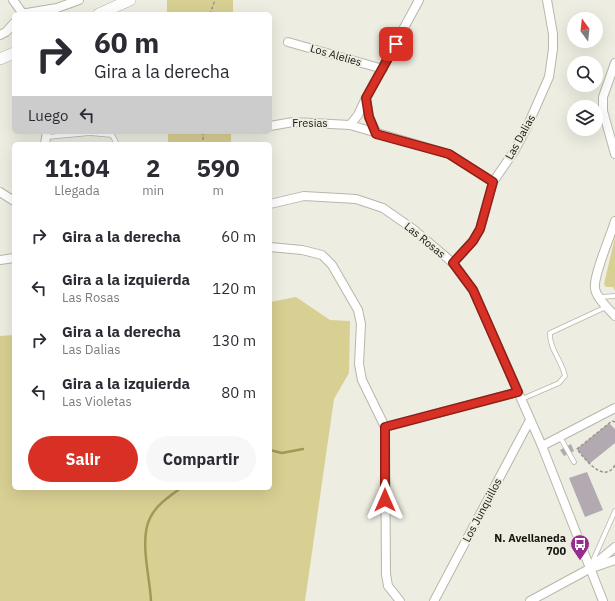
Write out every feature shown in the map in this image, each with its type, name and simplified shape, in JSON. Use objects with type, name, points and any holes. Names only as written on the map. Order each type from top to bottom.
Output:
[{"type":"street","points":[[13,0],[21,12]]},
{"type":"street","points":[[34,12],[57,8],[79,0]]},
{"type":"street","points":[[103,12],[130,0]]},
{"type":"street","name":"Las Dalias","points":[[453,263],[473,241],[480,229],[493,182],[515,150],[549,77],[554,49],[547,0]]},
{"type":"street","points":[[350,125],[358,115],[383,69],[416,1]]},
{"type":"street","points":[[0,35],[6,32],[12,25]]},
{"type":"street","name":"Los Alelies","points":[[288,42],[383,69]]},
{"type":"street","points":[[0,59],[12,54]]},
{"type":"street","points":[[615,63],[603,97],[603,111],[615,154]]},
{"type":"street","points":[[366,98],[369,117],[376,134]]},
{"type":"street","name":"Fresias","points":[[272,126],[292,122],[350,125],[376,134],[449,154],[493,182]]},
{"type":"street","points":[[0,192],[12,200]]},
{"type":"street","name":"Las Rosas","points":[[272,204],[304,196],[356,199],[383,208],[413,230],[453,263],[473,290],[542,446],[589,569],[603,601]]},
{"type":"street","points":[[615,221],[596,276],[595,289],[615,316]]},
{"type":"street","points":[[272,247],[302,250],[322,256],[332,264],[358,310],[361,324],[359,364],[362,380],[385,427],[386,574],[388,586],[400,601]]},
{"type":"street","points":[[0,260],[12,258]]},
{"type":"street","points":[[385,427],[520,396]]},
{"type":"street","points":[[542,446],[615,408]]},
{"type":"street","name":"Los Junquillos","points":[[434,601],[530,420]]},
{"type":"street","points":[[589,569],[615,547]]},
{"type":"street","points":[[530,601],[589,569],[615,560]]},
{"type":"lane","points":[[46,138],[81,134]]},
{"type":"lane","points":[[101,134],[112,135],[116,142]]},
{"type":"lane","points":[[600,297],[615,296]]},
{"type":"lane","points":[[520,396],[559,383],[565,376],[564,368],[550,341],[550,333],[607,306]]},
{"type":"lane","points":[[560,436],[574,462]]},
{"type":"lane","points":[[589,569],[615,511]]},
{"type":"path","points":[[211,12],[215,0]]},
{"type":"path","points":[[615,422],[612,421],[577,449],[596,470],[607,472],[614,468],[615,465]]},
{"type":"shaded area","points":[[167,0],[233,0],[233,12],[167,12]]},
{"type":"shaded area","points":[[168,134],[231,134],[231,142],[168,142]]},
{"type":"shaded area","points":[[615,237],[615,291],[613,287],[606,287],[604,284]]},
{"type":"shaded area","points":[[296,297],[330,320],[350,321],[349,373],[334,399],[305,601],[0,601],[0,336],[12,335],[12,490],[272,490],[272,302]]},
{"type":"building","points":[[609,423],[615,429],[615,443],[589,464],[577,449]]},
{"type":"building","points":[[571,444],[574,451],[564,456],[560,450]]},
{"type":"building","points":[[587,472],[603,510],[585,517],[569,478]]},
{"type":"waterway","points":[[272,450],[282,453],[303,449]]},
{"type":"waterway","points":[[151,601],[145,548],[147,527],[150,518],[156,509],[178,490]]},
{"type":"place","name":"N. Avellaneda 700","points":[[580,561]]},
{"type":"route","points":[[385,500],[385,427],[518,392],[473,290],[453,263],[473,241],[480,229],[491,194],[493,182],[469,165],[449,154],[429,147],[376,134],[369,117],[366,98],[396,44]]}]
